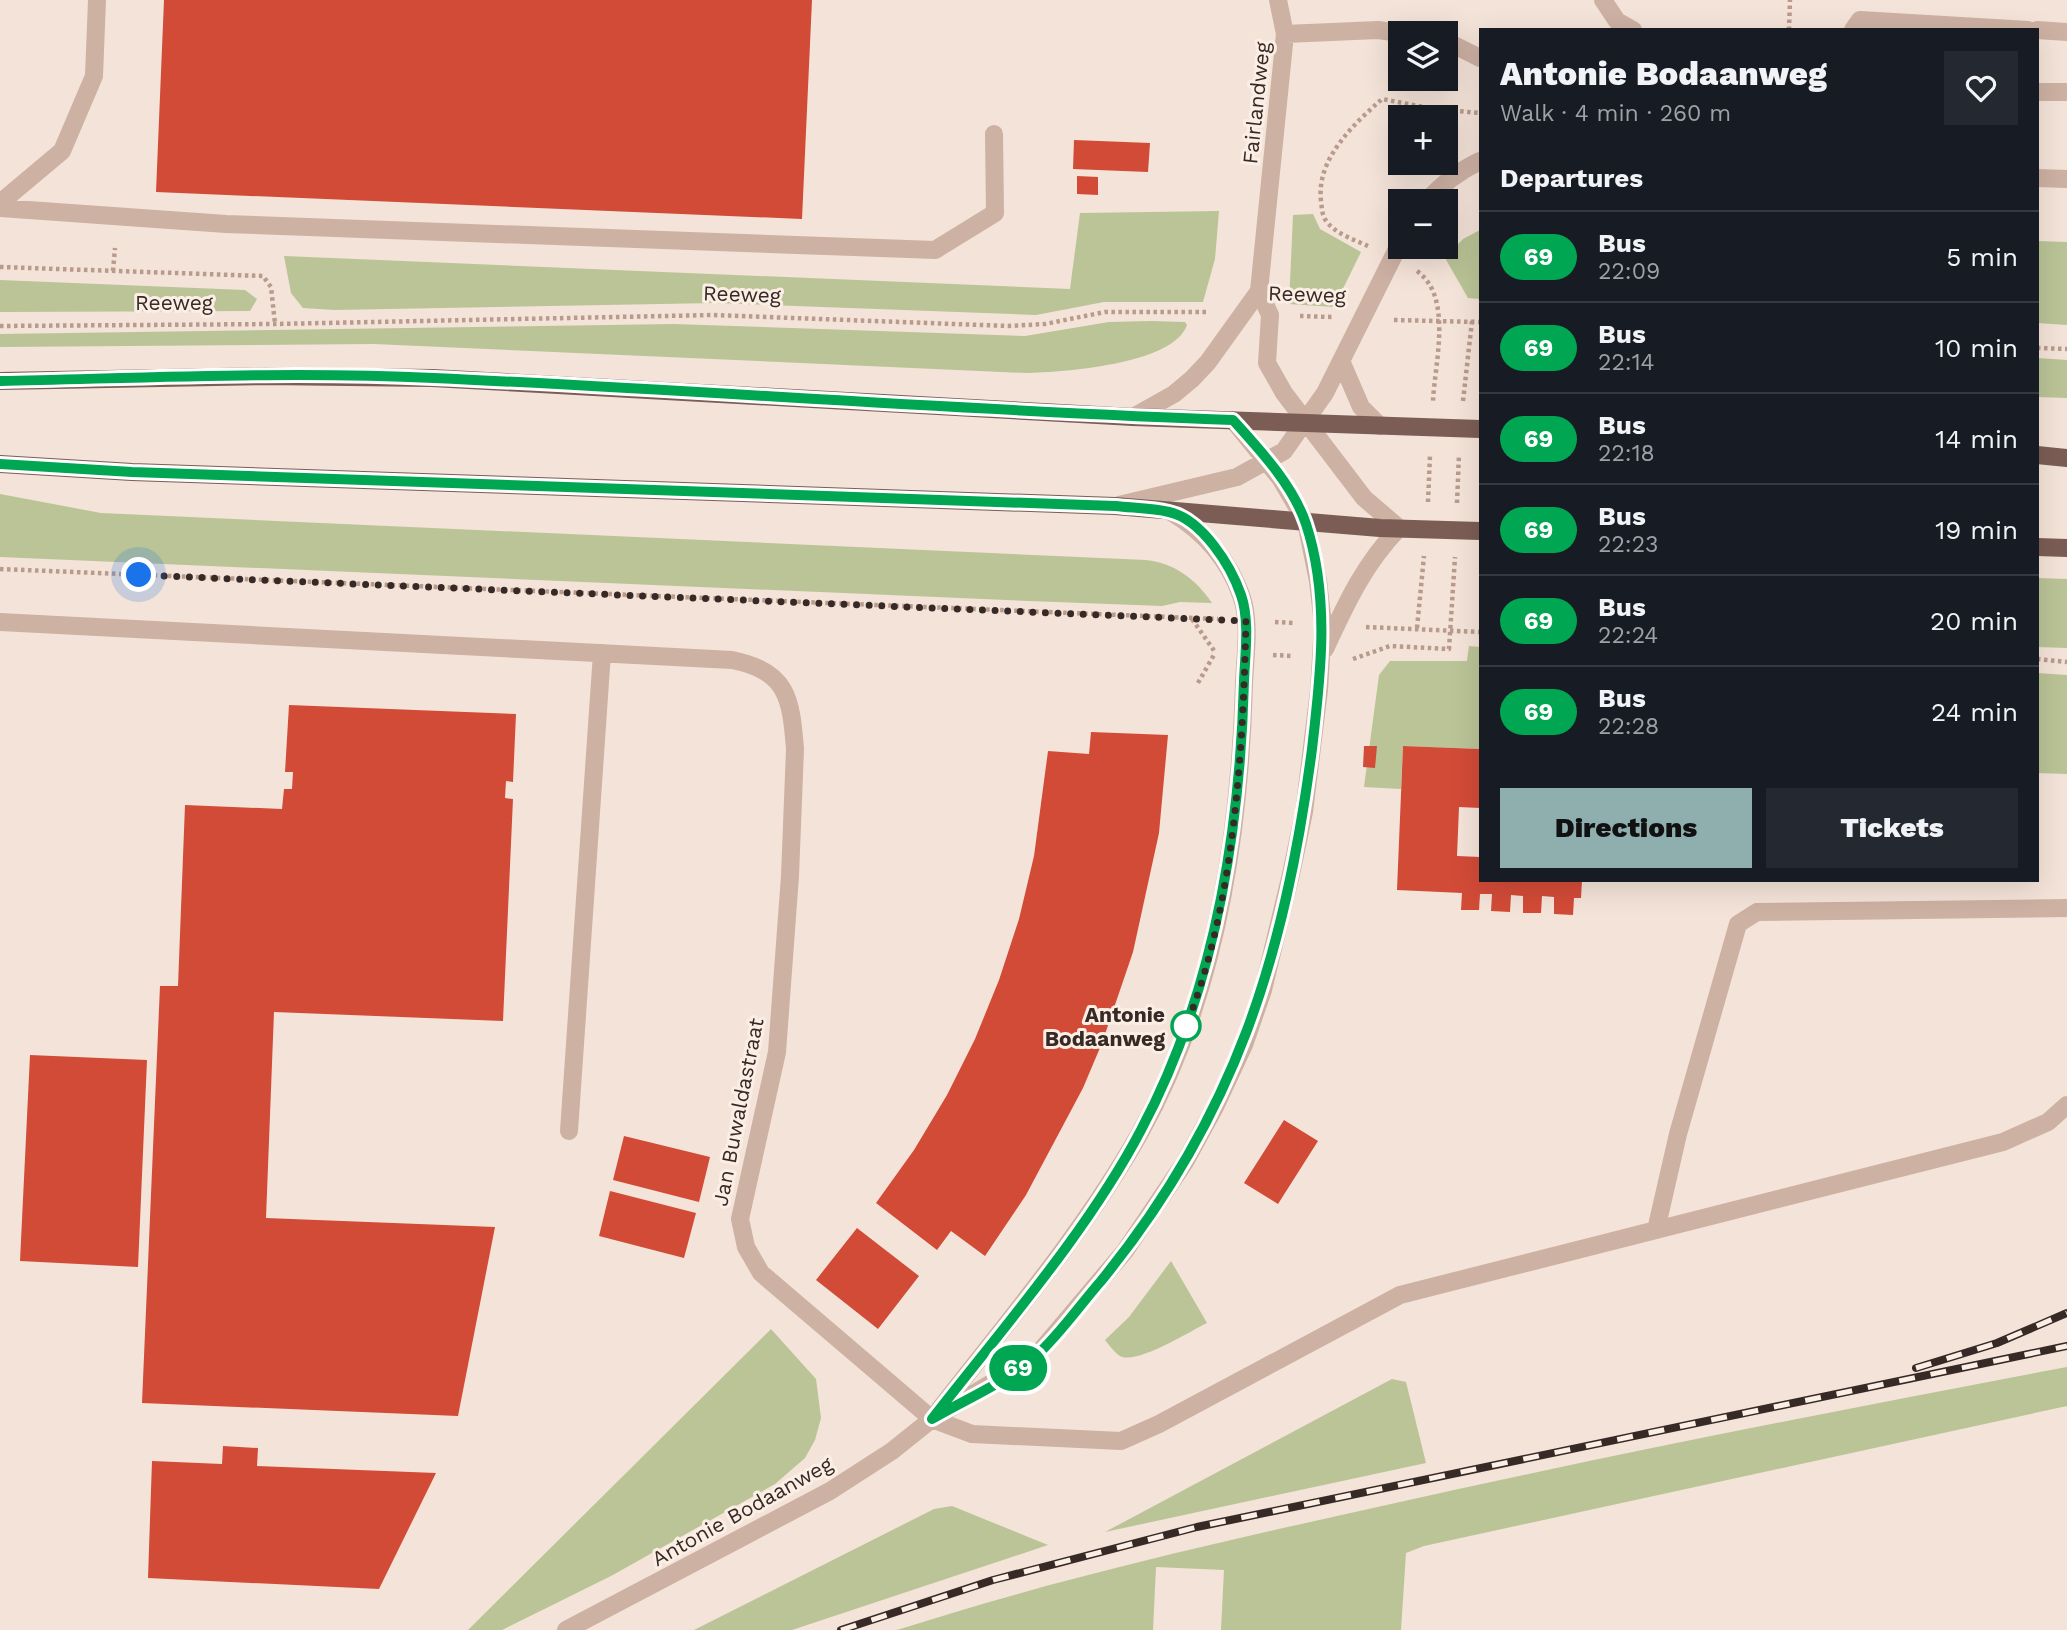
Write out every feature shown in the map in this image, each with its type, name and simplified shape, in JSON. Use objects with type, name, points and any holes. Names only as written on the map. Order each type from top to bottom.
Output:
[{"type":"main road","points":[[0,381],[266,376],[432,378],[1133,416],[1479,429]]},
{"type":"main road","points":[[2039,456],[2067,458]]},
{"type":"main road","points":[[0,464],[132,472],[1115,506],[1306,522],[1479,531]]},
{"type":"main road","points":[[2039,547],[2067,548]]},
{"type":"street","points":[[0,206],[62,151],[94,76],[97,0]]},
{"type":"street","points":[[1278,0],[1285,34]]},
{"type":"street","points":[[1603,0],[1617,20],[1630,28]]},
{"type":"street","points":[[1854,28],[1860,20],[1994,28]]},
{"type":"street","points":[[2039,30],[2067,32]]},
{"type":"street","name":"Fairlandweg","points":[[1259,291],[1285,34],[1388,31]]},
{"type":"street","points":[[1458,46],[1479,57]]},
{"type":"street","points":[[2039,92],[2067,92]]},
{"type":"street","points":[[0,206],[226,223],[935,250],[995,213],[994,134]]},
{"type":"street","points":[[1437,189],[1462,169],[1479,161]]},
{"type":"street","points":[[2039,178],[2067,180]]},
{"type":"street","points":[[1115,506],[1237,477],[1284,451],[1306,423],[1342,363],[1392,259]]},
{"type":"street","points":[[1133,416],[1156,406],[1192,379],[1208,362],[1259,291]]},
{"type":"street","points":[[1259,291],[1270,315],[1267,363],[1306,423],[1364,498],[1399,528]]},
{"type":"street","points":[[1342,363],[1361,407],[1380,426]]},
{"type":"street","points":[[1233,420],[1268,461],[1306,522],[1329,625]]},
{"type":"street","name":"Antonie Bodaanweg","points":[[932,1419],[1078,1227],[1140,1132],[1164,1083],[1190,1016],[1220,908],[1243,715],[1246,621],[1242,597],[1220,556],[1199,531],[1171,512]]},
{"type":"street","name":"Antonie Bodaanweg","points":[[566,1630],[830,1490],[892,1451],[932,1419],[1036,1356],[1125,1251],[1185,1162],[1215,1107],[1252,1023],[1277,935],[1304,812],[1321,657],[1329,625],[1375,552],[1399,528]]},
{"type":"street","points":[[0,622],[602,653],[569,1131]]},
{"type":"street","name":"Jan Buwaldastraat","points":[[602,653],[732,660],[754,664],[783,684],[792,709],[795,749],[790,876],[777,1052],[740,1219],[741,1233],[753,1261],[774,1286],[932,1419],[972,1434],[1121,1441],[1159,1424],[1400,1295],[2003,1142],[2048,1122],[2067,1105]]},
{"type":"street","points":[[1656,1230],[1678,1134],[1738,923],[1757,912],[2067,908]]},
{"type":"path","points":[[1789,28],[1790,0]]},
{"type":"path","points":[[1388,247],[1335,230],[1324,218],[1320,186],[1330,158],[1358,122],[1382,99],[1434,109],[1479,113]]},
{"type":"path","points":[[113,271],[115,248]]},
{"type":"path","points":[[1405,259],[1432,284],[1437,295],[1438,320],[1427,529],[1417,628]]},
{"type":"path","points":[[0,267],[263,276],[271,287],[275,324]]},
{"type":"path","name":"Reeweg","points":[[0,326],[275,324],[713,315],[1008,326],[1045,324],[1105,312],[1172,310],[1243,314]]},
{"type":"path","name":"Reeweg","points":[[1270,315],[1479,322]]},
{"type":"path","points":[[2039,348],[2067,349]]},
{"type":"path","points":[[0,569],[1479,632]]},
{"type":"path","points":[[1198,683],[1216,653]]},
{"type":"path","points":[[2039,659],[2067,662]]},
{"type":"green space","points":[[1219,211],[1215,259],[1203,302],[1104,302],[1036,315],[715,303],[335,310],[303,308],[291,293],[284,256],[1070,289],[1080,213]]},
{"type":"green space","points":[[1313,214],[1320,229],[1361,252],[1334,307],[1289,304],[1293,215]]},
{"type":"green space","points":[[1479,231],[1479,299],[1468,298],[1446,259],[1458,259],[1458,244]]},
{"type":"green space","points":[[2039,241],[2067,242],[2067,325],[2039,323]]},
{"type":"green space","points":[[0,280],[245,290],[257,299],[250,311],[0,312]]},
{"type":"green space","points":[[1109,322],[1185,322],[1187,325],[1178,339],[1139,358],[1089,368],[1026,373],[374,344],[0,347],[0,334],[674,324],[1025,336]]},
{"type":"green space","points":[[2039,358],[2067,360],[2067,398],[2039,397]]},
{"type":"green space","points":[[0,494],[101,513],[1146,560],[1166,565],[1184,574],[1212,603],[1180,602],[1162,606],[1029,601],[0,557]]},
{"type":"green space","points":[[2039,578],[2067,579],[2067,648],[2039,647]]},
{"type":"green space","points":[[1469,646],[1479,647],[1479,749],[1403,746],[1401,789],[1364,787],[1379,675],[1390,661],[1467,661]]},
{"type":"green space","points":[[2039,673],[2067,675],[2067,774],[2039,773]]},
{"type":"green space","points":[[1171,1261],[1207,1323],[1151,1352],[1138,1356],[1120,1356],[1105,1340],[1129,1317]]},
{"type":"green space","points":[[771,1329],[816,1379],[821,1418],[815,1440],[805,1458],[775,1484],[611,1576],[502,1630],[468,1630]]},
{"type":"green space","points":[[2067,1367],[2067,1406],[1424,1546],[1406,1553],[1401,1630],[1221,1630],[1224,1570],[1156,1567],[1153,1630],[897,1630],[1077,1578],[1467,1487],[1809,1416]]},
{"type":"green space","points":[[1392,1379],[1406,1382],[1426,1463],[1105,1532]]},
{"type":"green space","points":[[952,1506],[1048,1545],[792,1630],[694,1630],[934,1509]]},
{"type":"building","points":[[164,0],[812,0],[802,219],[156,192]]},
{"type":"building","points":[[1074,140],[1150,143],[1148,172],[1073,169]]},
{"type":"building","points":[[1077,176],[1098,177],[1098,195],[1077,194]]},
{"type":"building","points":[[289,705],[516,714],[513,782],[506,781],[505,798],[513,799],[503,1021],[274,1012],[266,1218],[495,1227],[458,1416],[142,1403],[160,986],[178,986],[185,805],[282,809],[284,789],[292,789],[293,772],[285,772]]},
{"type":"building","points":[[1091,732],[1168,735],[1159,833],[1133,952],[1102,1043],[1083,1088],[1026,1195],[985,1256],[951,1231],[937,1250],[876,1203],[914,1150],[947,1095],[975,1039],[999,980],[1019,919],[1034,856],[1048,751],[1089,754]]},
{"type":"building","points":[[1364,746],[1377,746],[1375,768],[1363,767]]},
{"type":"building","points":[[1403,746],[1479,749],[1479,808],[1459,807],[1457,856],[1479,857],[1479,882],[1582,882],[1581,898],[1574,898],[1573,915],[1554,914],[1554,897],[1542,896],[1541,913],[1523,913],[1523,896],[1511,895],[1510,912],[1491,911],[1492,894],[1480,894],[1479,910],[1461,910],[1462,893],[1397,890]]},
{"type":"building","points":[[30,1055],[147,1060],[138,1267],[20,1261]]},
{"type":"building","points":[[1284,1120],[1318,1141],[1278,1204],[1244,1183]]},
{"type":"building","points":[[624,1136],[710,1157],[699,1202],[613,1180]]},
{"type":"building","points":[[610,1191],[696,1213],[684,1258],[599,1236]]},
{"type":"building","points":[[857,1228],[919,1276],[878,1329],[816,1280]]},
{"type":"building","points":[[223,1446],[258,1448],[257,1466],[436,1473],[379,1589],[148,1578],[152,1461],[222,1464]]},
{"type":"railway","points":[[1916,1368],[1997,1343],[2067,1313]]},
{"type":"railway","points":[[841,1630],[993,1580],[1197,1527],[2067,1346]]},
{"type":"bus line","name":"69","points":[[0,381],[266,376],[432,378],[760,398],[1233,420],[1280,478],[1306,522],[1313,550],[1323,625],[1319,690],[1304,812],[1263,990],[1244,1045],[1185,1162],[1125,1251],[1036,1356],[932,1419],[1078,1227],[1140,1132],[1164,1083],[1207,964],[1220,908],[1233,816],[1243,715],[1246,621],[1242,597],[1220,556],[1206,537],[1171,512],[1115,506],[132,472],[0,464]]},
{"type":"place","name":"Antonie Bodaanweg","points":[[1186,1026]]},
{"type":"route","points":[[139,575],[1246,621],[1243,715],[1220,908],[1207,964],[1186,1026]]}]
